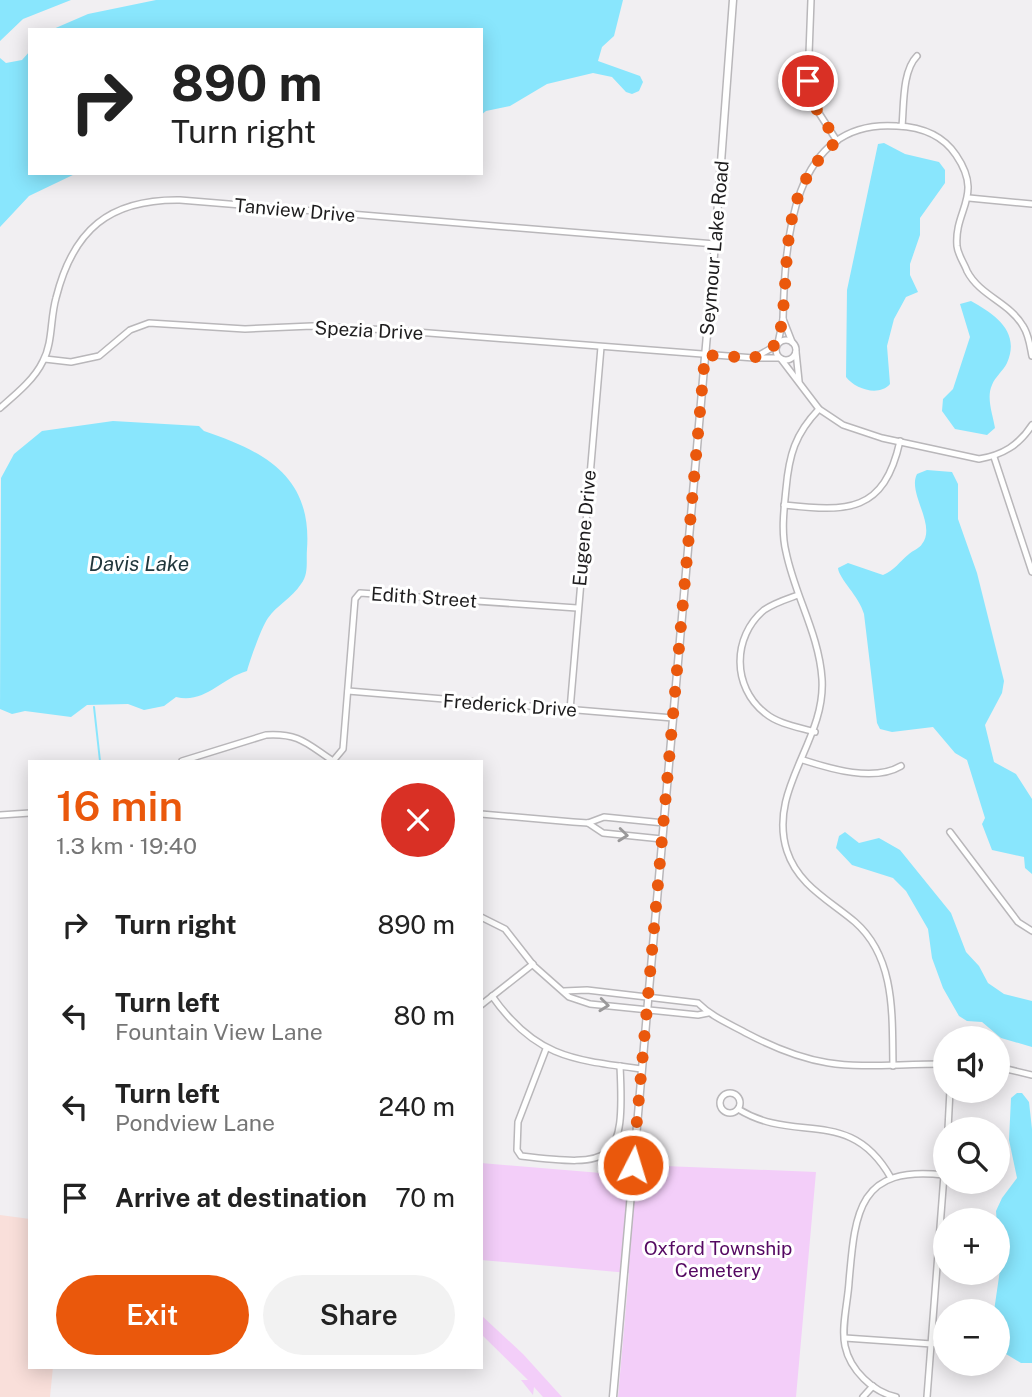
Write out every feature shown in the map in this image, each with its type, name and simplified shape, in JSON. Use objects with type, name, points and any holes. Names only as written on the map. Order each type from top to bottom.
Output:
[{"type":"street","name":"Seymour Lake Road","points":[[613,1397],[715,244],[733,0]]},
{"type":"street","points":[[811,0],[808,81],[817,110],[837,141]]},
{"type":"street","points":[[902,126],[906,83],[912,60],[917,56]]},
{"type":"street","points":[[1032,356],[1029,332],[1009,309],[980,290],[961,258],[957,247],[958,233],[969,198],[967,174],[944,141],[926,130],[902,126],[868,128],[837,141],[812,166],[795,200],[784,282],[783,319],[777,344],[780,359],[820,409],[853,429],[964,458],[994,457],[1017,444],[1032,425]]},
{"type":"street","points":[[969,198],[1032,204]]},
{"type":"street","name":"Tanview Drive","points":[[45,359],[55,299],[66,267],[82,238],[106,215],[125,205],[156,199],[715,244]]},
{"type":"street","points":[[783,319],[796,351],[799,381]]},
{"type":"street","name":"Spezia Drive","points":[[45,359],[71,362],[99,356],[130,330],[149,323],[245,329],[312,326],[390,330],[780,359]]},
{"type":"street","points":[[754,358],[783,340],[792,342]]},
{"type":"street","name":"Eugene Drive","points":[[570,710],[601,347]]},
{"type":"street","points":[[780,359],[792,358],[796,351]]},
{"type":"street","points":[[0,408],[30,379],[45,359]]},
{"type":"street","points":[[820,409],[805,424],[792,446],[784,505],[785,549],[814,635],[821,666],[821,699],[815,732],[793,778],[784,807],[783,835],[787,852],[804,881],[856,924],[878,954],[890,994],[893,1066]]},
{"type":"street","points":[[784,505],[838,510],[867,500],[884,485],[891,473],[900,441]]},
{"type":"street","points":[[994,457],[1032,572]]},
{"type":"street","name":"Edith Street","points":[[334,760],[342,749],[355,600],[360,593],[578,608]]},
{"type":"street","points":[[799,595],[771,606],[754,621],[745,635],[739,667],[744,687],[763,712],[771,718],[815,732]]},
{"type":"street","name":"Frederick Drive","points":[[348,691],[673,718]]},
{"type":"street","points":[[186,760],[278,734],[306,740],[332,760]]},
{"type":"street","points":[[803,760],[833,769],[879,773],[891,772],[901,766]]},
{"type":"street","points":[[0,815],[28,813]]},
{"type":"street","points":[[483,814],[588,822],[604,817],[664,823]]},
{"type":"street","points":[[588,822],[603,833],[662,839]]},
{"type":"street","points":[[950,832],[1018,922],[1032,931]]},
{"type":"street","points":[[483,918],[505,929],[533,964],[569,998],[590,1004],[708,1013]]},
{"type":"street","points":[[483,1003],[533,964]]},
{"type":"street","points":[[564,991],[579,990],[698,1003],[708,1013],[800,1058],[836,1066],[933,1064]]},
{"type":"street","points":[[492,996],[524,1034],[546,1049],[642,1069]]},
{"type":"street","points":[[546,1049],[518,1122],[516,1143],[520,1154],[574,1162],[595,1160],[607,1152],[616,1142],[621,1119],[620,1066]]},
{"type":"street","points":[[1010,1070],[1032,1075]]},
{"type":"street","points":[[738,1110],[771,1123],[831,1131],[857,1139],[872,1149],[891,1178]]},
{"type":"street","points":[[896,1397],[873,1386],[855,1367],[845,1345],[855,1222],[864,1200],[878,1186],[891,1178],[912,1172],[933,1174]]},
{"type":"street","points":[[927,1397],[943,1194]]},
{"type":"street","points":[[845,1338],[932,1344]]},
{"type":"street","points":[[863,1397],[873,1386]]},
{"type":"shaded area","points":[[0,1215],[28,1219],[28,1369],[53,1369],[50,1397],[0,1397]]},
{"type":"green space","name":"Oxford Township Cemetery","points":[[483,1163],[637,1176],[639,1165],[816,1172],[796,1397],[618,1397],[629,1273],[483,1260]]},
{"type":"green space","points":[[483,1317],[523,1354],[562,1397],[543,1397],[534,1387],[533,1395],[521,1380],[528,1380],[483,1336]]},
{"type":"water","points":[[0,0],[71,0],[23,19],[0,41]]},
{"type":"water","points":[[156,0],[623,0],[614,36],[602,47],[598,61],[640,76],[643,82],[639,91],[632,94],[626,92],[612,77],[593,73],[547,84],[510,106],[483,113],[483,28],[56,28],[88,14]]},
{"type":"water","points":[[28,53],[28,175],[73,175],[29,196],[0,227],[0,58],[6,63],[22,60]]},
{"type":"water","points":[[884,143],[905,154],[939,162],[945,170],[945,183],[920,218],[920,235],[910,264],[910,275],[918,292],[906,297],[894,319],[887,346],[890,384],[874,391],[855,385],[846,377],[847,290],[878,144]]},
{"type":"water","points":[[971,301],[1003,325],[1011,342],[1007,363],[990,390],[995,428],[987,435],[955,429],[942,411],[943,399],[953,389],[970,337],[960,304]]},
{"type":"water","name":"Davis Lake","points":[[113,421],[199,426],[204,431],[247,448],[281,471],[302,503],[307,524],[304,580],[268,618],[247,671],[204,694],[196,697],[176,697],[164,706],[144,710],[128,704],[87,705],[71,717],[25,711],[12,714],[0,709],[1,478],[14,454],[42,431]]},
{"type":"water","points":[[927,470],[952,472],[958,484],[958,519],[977,573],[1004,681],[1002,693],[985,725],[994,762],[1016,774],[1032,799],[1032,874],[1025,868],[1024,857],[992,850],[982,824],[985,818],[967,760],[955,753],[933,727],[892,732],[880,729],[877,723],[864,614],[838,568],[848,563],[883,575],[921,546],[926,536],[926,528],[915,482],[917,474]]},
{"type":"water","points":[[845,832],[859,843],[879,838],[900,850],[951,913],[966,952],[979,966],[988,983],[1004,994],[1032,1001],[1032,1047],[1010,1041],[1010,1026],[987,1026],[982,1022],[967,1021],[959,1016],[943,988],[932,958],[928,929],[906,891],[893,878],[852,865],[836,848],[839,836]]},
{"type":"water","points":[[1022,1093],[1029,1102],[1032,1129],[1032,1363],[1021,1363],[1010,1356],[1010,1299],[996,1299],[998,1285],[1010,1285],[1010,1208],[997,1208],[1005,1194],[1010,1194],[1010,1187],[1017,1178],[1010,1145],[1011,1098]]},
{"type":"waterway","points":[[94,707],[100,760]]},
{"type":"route","points":[[633,1165],[705,355],[754,358],[778,343],[783,319],[790,221],[795,200],[812,166],[837,141],[817,110],[808,81]]}]
